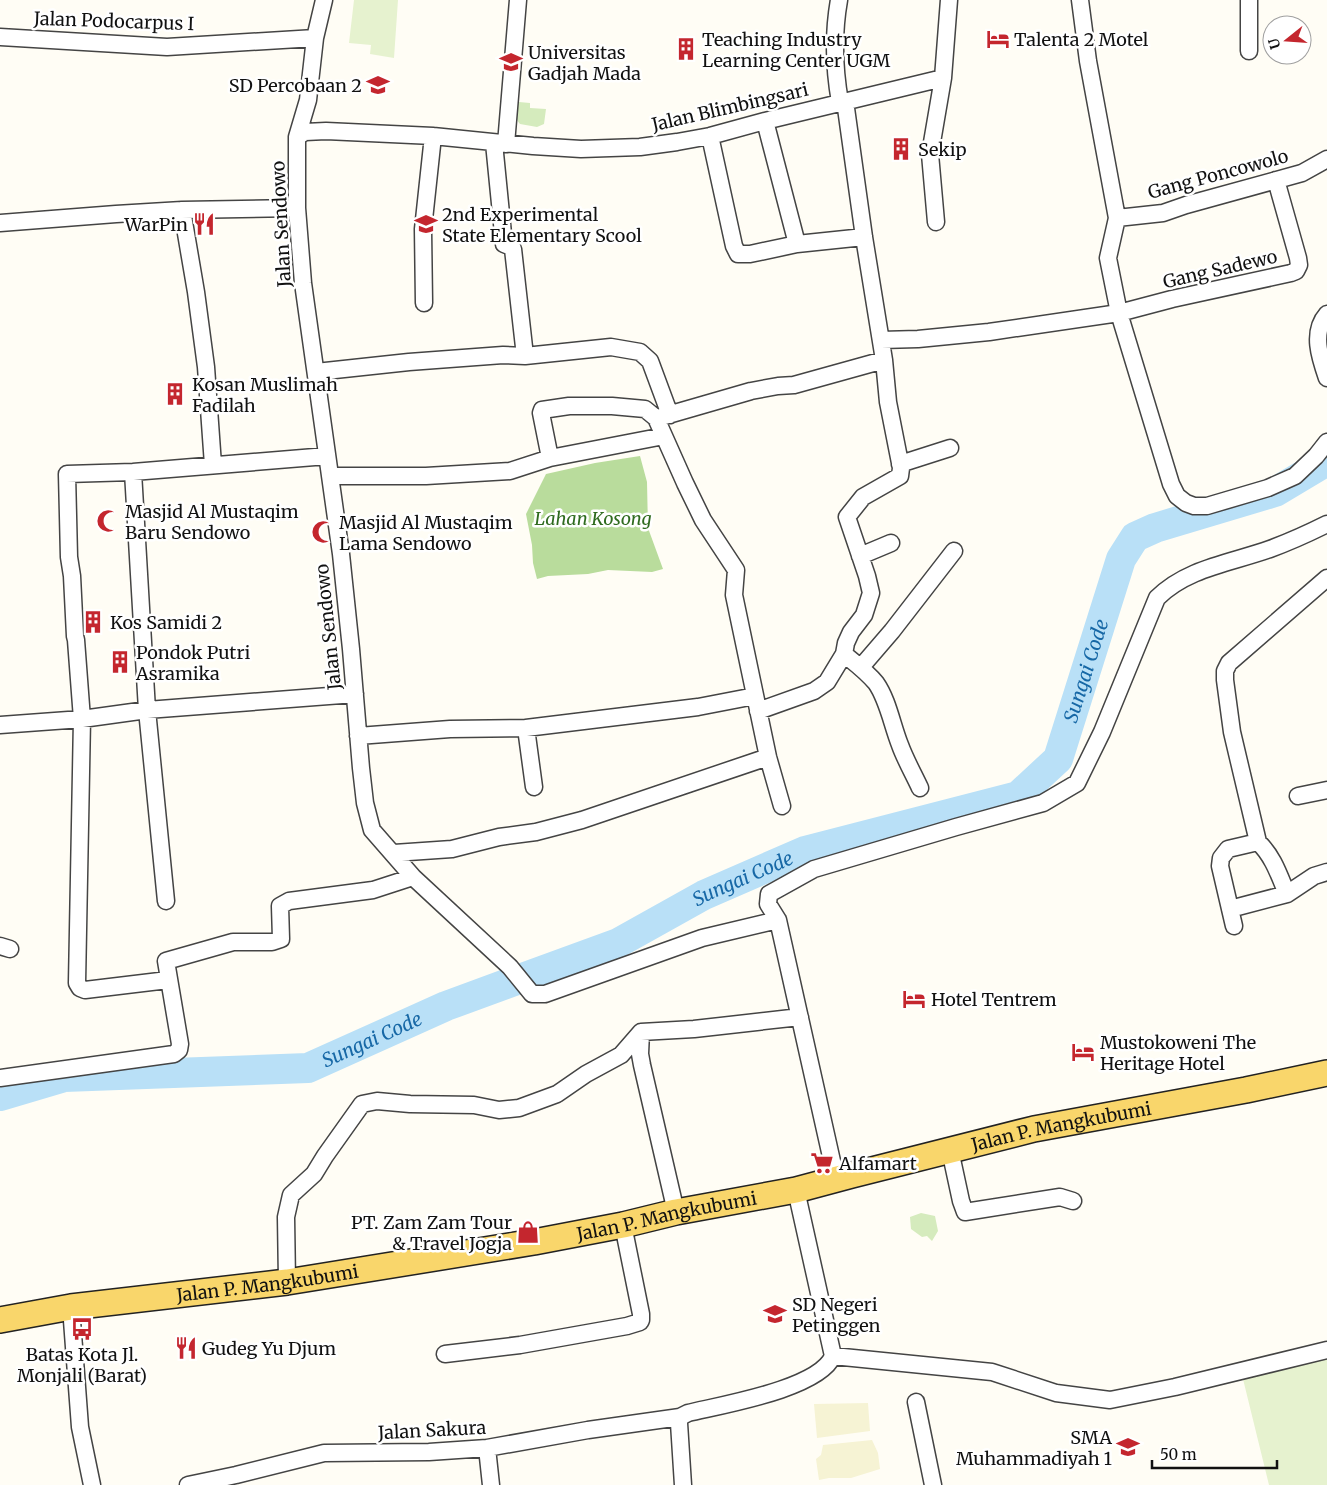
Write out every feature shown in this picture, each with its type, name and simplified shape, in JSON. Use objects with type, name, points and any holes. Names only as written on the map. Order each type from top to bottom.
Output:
[{"type":"main road","name":"Jalan P. Mangkubumi","points":[[0,1320],[72,1307],[287,1282],[534,1242],[622,1225],[676,1212],[796,1190],[1034,1129],[1327,1073]]},
{"type":"street","name":"Jalan Sendowo","points":[[324,0],[315,38],[308,100],[297,137],[297,208],[303,283],[341,554],[365,803],[372,830],[413,877],[510,967],[532,994],[545,994],[702,938],[778,920]]},
{"type":"street","points":[[518,0],[500,143],[504,244],[513,249],[526,356]]},
{"type":"street","points":[[358,736],[450,729],[526,728],[698,707],[757,704],[814,691],[826,682],[844,654],[846,643],[852,632],[864,615],[871,593],[847,517],[863,497],[900,476],[900,464],[888,402],[881,340],[843,102],[836,79],[835,33],[839,0]]},
{"type":"street","points":[[936,222],[930,154],[943,78],[949,0]]},
{"type":"street","points":[[1080,0],[1088,61],[1117,218],[1108,258],[1119,313],[1171,484],[1177,496],[1194,506],[1207,506],[1268,488],[1294,476],[1316,456],[1327,442]]},
{"type":"street","points":[[1249,0],[1249,51]]},
{"type":"street","name":"Jalan Podocarpus I","points":[[0,37],[167,47],[315,38]]},
{"type":"street","name":"Jalan Blimbingsari","points":[[297,137],[305,132],[326,130],[433,136],[581,149],[657,145],[710,136],[943,78]]},
{"type":"street","points":[[308,100],[313,117],[326,130]]},
{"type":"street","points":[[765,121],[797,244]]},
{"type":"street","points":[[424,304],[423,229],[433,136]]},
{"type":"street","points":[[710,136],[734,246],[737,252],[750,254],[797,244],[864,237]]},
{"type":"street","name":"Gang Poncowolo","points":[[1117,218],[1163,213],[1302,173],[1327,158]]},
{"type":"street","name":"Gang Sadewo","points":[[1119,313],[1296,271],[1299,265],[1298,258],[1276,180]]},
{"type":"street","points":[[0,224],[182,210],[297,208]]},
{"type":"street","points":[[182,210],[205,358],[213,465]]},
{"type":"street","points":[[881,340],[918,339],[989,332],[1119,313]]},
{"type":"street","points":[[1327,314],[1320,322],[1317,339],[1327,378]]},
{"type":"street","points":[[316,372],[443,359],[503,355],[526,356],[610,347],[640,352],[650,361],[663,416],[664,436],[703,520],[736,570],[734,596],[768,757],[782,806]]},
{"type":"street","points":[[550,458],[542,410],[568,406],[612,406],[645,409],[663,416],[751,391],[794,385],[884,360]]},
{"type":"street","points":[[331,476],[426,476],[510,471],[550,458],[664,436]]},
{"type":"street","points":[[900,464],[950,448]]},
{"type":"street","points":[[168,980],[85,990],[80,988],[77,983],[82,719],[69,557],[67,474],[132,472],[327,456]]},
{"type":"street","points":[[132,472],[147,710],[166,901]]},
{"type":"street","points":[[836,1179],[778,920],[768,904],[769,894],[814,869],[1043,803],[1077,782],[1102,732],[1157,598],[1176,582],[1199,571],[1270,549],[1327,524]]},
{"type":"street","points":[[860,556],[891,543]]},
{"type":"street","points":[[861,668],[954,551]]},
{"type":"street","points":[[1287,894],[1267,851],[1258,842],[1232,732],[1225,671],[1229,663],[1327,578]]},
{"type":"street","points":[[844,654],[875,683],[885,699],[901,747],[920,788]]},
{"type":"street","points":[[0,725],[82,719],[147,710],[355,694]]},
{"type":"street","points":[[526,728],[534,787]]},
{"type":"street","points":[[394,853],[452,850],[499,837],[536,832],[582,820],[768,757]]},
{"type":"street","points":[[1298,796],[1327,790]]},
{"type":"street","points":[[1234,926],[1220,866],[1221,858],[1228,849],[1258,842]]},
{"type":"street","points":[[1230,909],[1287,894],[1314,876],[1327,872]]},
{"type":"street","points":[[0,1078],[174,1054],[179,1050],[180,1044],[166,961],[233,942],[272,942],[282,939],[280,906],[289,901],[373,890],[413,877]]},
{"type":"street","points":[[287,1282],[286,1217],[291,1195],[314,1174],[362,1104],[377,1101],[410,1104],[474,1105],[499,1110],[519,1108],[556,1094],[586,1074],[621,1055],[641,1032],[694,1029],[800,1017]]},
{"type":"street","points":[[641,1032],[640,1054],[642,1066],[676,1212]]},
{"type":"street","points":[[950,1150],[965,1212],[1060,1197],[1073,1201]]},
{"type":"street","points":[[796,1190],[833,1356],[992,1372],[1056,1393],[1110,1400],[1327,1350]]},
{"type":"street","points":[[445,1354],[520,1345],[628,1326],[640,1322],[641,1314],[622,1225]]},
{"type":"street","points":[[72,1307],[80,1426],[92,1485]]},
{"type":"street","name":"Jalan Sakura","points":[[188,1485],[324,1454],[429,1452],[487,1448],[588,1430],[680,1417],[688,1413],[760,1396],[803,1382],[828,1365],[833,1356]]},
{"type":"street","points":[[916,1402],[933,1485]]},
{"type":"street","points":[[680,1417],[683,1485]]},
{"type":"street","points":[[487,1448],[491,1485]]},
{"type":"shaded area","points":[[868,1403],[870,1431],[817,1438],[814,1404]]},
{"type":"shaded area","points":[[872,1440],[878,1453],[880,1469],[851,1478],[819,1480],[816,1459],[821,1455],[823,1445]]},
{"type":"green space","points":[[354,0],[398,0],[394,58],[370,54],[371,45],[349,43]]},
{"type":"green space","points":[[519,102],[530,103],[530,108],[546,109],[544,124],[537,127],[520,124],[516,113],[516,107]]},
{"type":"green space","name":"Lahan Kosong","points":[[640,456],[647,482],[648,528],[663,569],[652,572],[608,570],[588,574],[548,576],[537,579],[526,514],[546,474],[595,463]]},
{"type":"green space","points":[[921,1213],[935,1216],[938,1231],[932,1241],[927,1236],[922,1237],[911,1229],[910,1217]]},
{"type":"green space","points":[[1327,1354],[1327,1485],[1269,1485],[1242,1375]]},
{"type":"waterway","name":"Sungai Code","points":[[0,1096],[64,1077],[308,1068],[446,1006],[618,943],[704,895],[805,851],[1018,796],[1058,759],[1121,559],[1135,537],[1155,528],[1275,492],[1327,461]]},
{"type":"place","name":"Talenta 2 Motel","points":[[998,39]]},
{"type":"place","name":"Teaching Industry Learning Center UGM","points":[[686,49]]},
{"type":"place","name":"Universitas Gadjah Mada","points":[[511,62]]},
{"type":"place","name":"SD Percobaan 2","points":[[378,85]]},
{"type":"place","name":"Sekip","points":[[901,149]]},
{"type":"place","name":"WarPin","points":[[204,224]]},
{"type":"place","name":"2nd Experimental State Elementary Scool","points":[[426,224]]},
{"type":"place","name":"Kosan Muslimah Fadilah","points":[[175,394]]},
{"type":"place","name":"Masjid Al Mustaqim Baru Sendowo","points":[[108,521]]},
{"type":"place","name":"Masjid Al Mustaqim Lama Sendowo","points":[[323,532]]},
{"type":"place","name":"Kos Samidi 2","points":[[93,622]]},
{"type":"place","name":"Pondok Putri Asramika","points":[[120,662]]},
{"type":"place","name":"Hotel Tentrem","points":[[914,999]]},
{"type":"place","name":"Mustokoweni The Heritage Hotel","points":[[1083,1052]]},
{"type":"place","name":"Alfamart","points":[[822,1163]]},
{"type":"place","name":"PT. Zam Zam Tour & Travel Jogja","points":[[528,1232]]},
{"type":"place","name":"SD Negeri Petinggen","points":[[775,1314]]},
{"type":"place","name":"Batas Kota Jl. Monjali (Barat)","points":[[82,1329]]},
{"type":"place","name":"Gudeg Yu Djum","points":[[186,1348]]},
{"type":"place","name":"SMA Muhammadiyah 1","points":[[1128,1447]]}]
